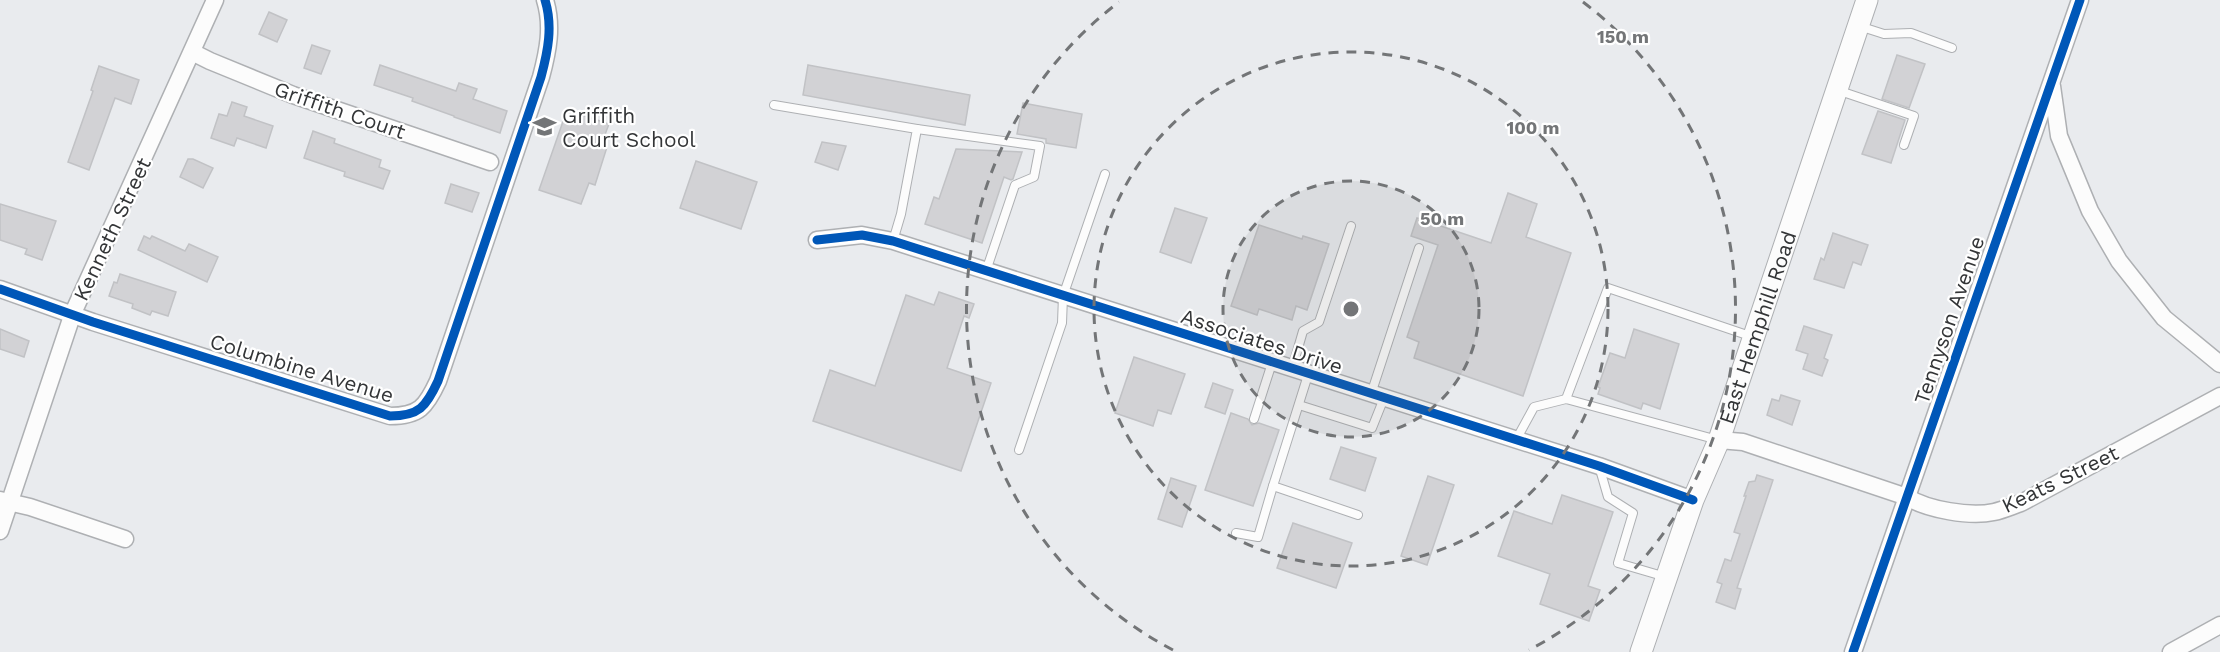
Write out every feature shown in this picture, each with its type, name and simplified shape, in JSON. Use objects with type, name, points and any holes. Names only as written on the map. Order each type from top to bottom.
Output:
[{"type":"street","name":"Kenneth Street","points":[[0,531],[5,501],[73,314],[215,0]]},
{"type":"street","name":"Columbine Avenue","points":[[0,290],[93,322],[390,416],[409,416],[421,409],[431,396],[438,381],[541,77],[549,50],[545,0]]},
{"type":"street","name":"East Hemphill Road","points":[[1641,652],[1693,500],[1719,440],[1867,0]]},
{"type":"street","name":"Tennyson Avenue","points":[[1853,652],[2080,0]]},
{"type":"street","name":"Griffith Court","points":[[192,52],[210,62],[293,95],[490,162]]},
{"type":"street","points":[[2052,82],[2059,136],[2090,211],[2119,261],[2163,318],[2220,364]]},
{"type":"street","name":"Associates Drive","points":[[817,240],[862,235],[893,241],[1599,466],[1693,500]]},
{"type":"street","name":"Keats Street","points":[[1719,440],[1743,442],[1907,497],[1919,505],[1960,512],[1992,512],[2021,503],[2220,396]]},
{"type":"street","points":[[5,501],[30,507],[125,539]]},
{"type":"street","points":[[2171,652],[2220,625]]},
{"type":"lane","points":[[1858,26],[1884,34],[1911,33],[1952,48]]},
{"type":"lane","points":[[1836,90],[1914,116],[1904,145]]},
{"type":"lane","points":[[774,105],[917,129],[1040,146],[1034,177],[1015,185],[986,271]]},
{"type":"lane","points":[[893,241],[901,214],[917,129]]},
{"type":"lane","points":[[1019,450],[1062,323],[1063,296],[1105,174]]},
{"type":"lane","points":[[1292,369],[1303,331],[1319,322],[1351,226]]},
{"type":"lane","points":[[1299,405],[1372,428],[1377,396],[1419,248]]},
{"type":"lane","points":[[1566,399],[1608,288],[1753,338]]},
{"type":"lane","points":[[1254,419],[1272,363]]},
{"type":"lane","points":[[1236,533],[1258,537],[1308,375]]},
{"type":"lane","points":[[1516,440],[1534,407],[1566,399],[1719,440]]},
{"type":"lane","points":[[1599,466],[1608,498],[1633,513],[1618,563],[1667,577]]},
{"type":"lane","points":[[1273,486],[1358,515]]},
{"type":"building","points":[[269,12],[287,20],[277,42],[259,34]]},
{"type":"building","points":[[312,45],[330,51],[321,74],[304,68]]},
{"type":"building","points":[[1897,55],[1925,64],[1909,108],[1882,99]]},
{"type":"building","points":[[380,65],[456,91],[459,83],[477,89],[473,99],[507,111],[500,133],[374,85]]},
{"type":"building","points":[[808,65],[970,95],[965,125],[803,95]]},
{"type":"building","points":[[99,66],[139,80],[131,104],[115,98],[89,170],[68,162],[93,91],[91,90]]},
{"type":"building","points":[[232,102],[247,107],[244,116],[273,126],[266,148],[237,138],[234,146],[211,138],[219,114],[227,116]]},
{"type":"building","points":[[1023,103],[1082,114],[1076,148],[1046,143],[1046,139],[1017,134]]},
{"type":"building","points":[[567,110],[609,124],[601,145],[607,147],[595,185],[589,183],[581,204],[539,190]]},
{"type":"building","points":[[1878,111],[1905,120],[1891,163],[1862,154]]},
{"type":"building","points":[[313,131],[335,139],[334,143],[381,160],[379,167],[390,171],[383,189],[344,176],[345,172],[304,158]]},
{"type":"building","points":[[822,142],[846,146],[838,170],[815,162]]},
{"type":"building","points":[[956,149],[1022,152],[1013,179],[1004,177],[982,243],[925,224],[934,197],[939,199]]},
{"type":"building","points":[[188,159],[213,168],[203,188],[180,177]]},
{"type":"building","points":[[696,161],[757,182],[741,229],[680,208]]},
{"type":"building","points":[[451,184],[479,193],[472,212],[445,203]]},
{"type":"building","points":[[1508,193],[1537,204],[1526,237],[1571,253],[1523,396],[1414,358],[1419,342],[1407,337],[1438,245],[1411,236],[1417,218],[1491,243]]},
{"type":"building","points":[[0,204],[56,221],[42,260],[25,254],[27,249],[0,240]]},
{"type":"building","points":[[1175,208],[1207,218],[1191,263],[1160,252]]},
{"type":"building","points":[[1259,225],[1302,239],[1303,236],[1329,244],[1307,310],[1296,306],[1292,320],[1259,309],[1257,315],[1231,306]]},
{"type":"building","points":[[1833,233],[1868,245],[1861,265],[1853,262],[1844,288],[1814,279],[1821,258],[1824,260]]},
{"type":"building","points":[[144,236],[150,239],[152,236],[185,251],[189,244],[218,257],[207,282],[138,250]]},
{"type":"building","points":[[120,274],[176,292],[168,316],[152,311],[150,315],[132,308],[133,304],[109,296]]},
{"type":"building","points":[[939,292],[974,304],[969,318],[964,316],[947,368],[991,383],[961,471],[813,421],[830,370],[875,386],[906,295],[934,305]]},
{"type":"building","points":[[1804,326],[1832,335],[1824,358],[1828,360],[1822,376],[1803,369],[1808,354],[1796,350]]},
{"type":"building","points":[[0,329],[29,341],[24,357],[0,349]]},
{"type":"building","points":[[1634,329],[1679,344],[1660,409],[1643,403],[1641,409],[1598,394],[1600,388],[1598,387],[1610,353],[1625,358]]},
{"type":"building","points":[[1134,357],[1185,374],[1171,414],[1158,410],[1153,426],[1115,413]]},
{"type":"building","points":[[1213,383],[1233,390],[1225,414],[1205,407]]},
{"type":"building","points":[[1781,395],[1800,401],[1792,425],[1767,415],[1772,399],[1779,401]]},
{"type":"building","points":[[1231,413],[1248,419],[1252,425],[1259,423],[1279,430],[1253,506],[1205,490]]},
{"type":"building","points":[[1341,447],[1376,458],[1365,491],[1330,479]]},
{"type":"building","points":[[1757,475],[1773,480],[1737,588],[1741,589],[1735,609],[1716,602],[1722,584],[1717,582],[1725,559],[1731,561],[1740,534],[1734,532],[1746,496],[1744,496],[1749,482],[1755,481]]},
{"type":"building","points":[[1428,476],[1454,485],[1427,565],[1401,556]]},
{"type":"building","points":[[1171,478],[1196,486],[1182,527],[1158,519]]},
{"type":"building","points":[[1562,495],[1613,512],[1588,586],[1600,590],[1589,621],[1540,604],[1550,574],[1498,556],[1514,511],[1552,524]]},
{"type":"building","points":[[1293,523],[1352,543],[1336,588],[1277,568]]},
{"type":"cycle path","points":[[0,289],[93,322],[390,416],[415,412],[425,404],[438,381],[541,77],[549,38],[549,19],[545,0]]},
{"type":"cycle path","points":[[1853,652],[2080,0]]},
{"type":"cycle path","points":[[817,240],[862,235],[893,241],[1599,466],[1693,500]]},
{"type":"place","name":"Griffith Court School","points":[[544,127]]}]
